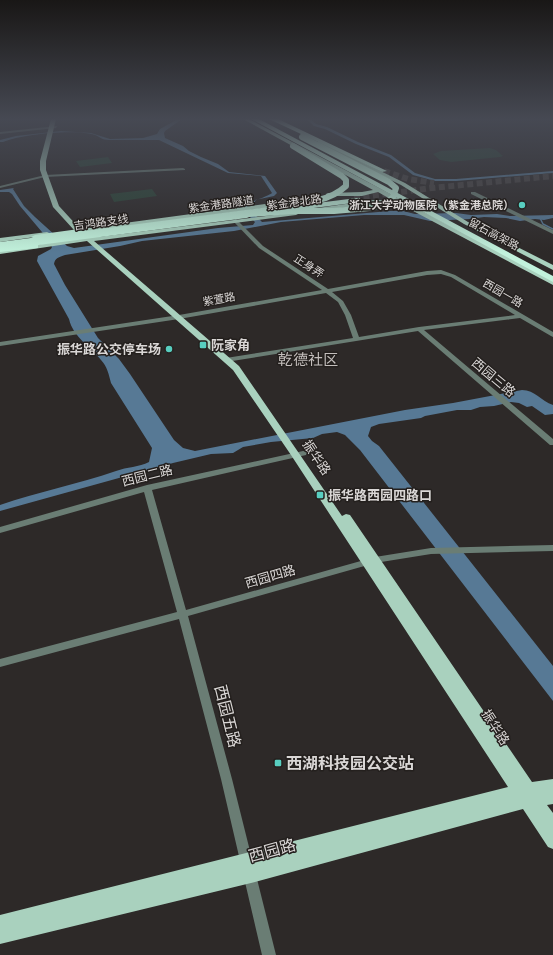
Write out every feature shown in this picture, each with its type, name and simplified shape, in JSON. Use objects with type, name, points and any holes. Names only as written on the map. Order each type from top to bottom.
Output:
[{"type":"highway","points":[[204,218],[318,200],[342,190],[346,186],[346,180],[322,164]]},
{"type":"highway","name":"留石高架路","points":[[338,164],[553,279]]},
{"type":"highway","name":"留石高架路","points":[[343,164],[429,212],[460,221],[553,273]]},
{"type":"highway","points":[[130,233],[245,217],[364,209],[382,205],[393,199],[396,193],[396,188],[392,183],[356,164]]},
{"type":"highway","points":[[369,164],[384,171]]},
{"type":"highway","name":"紫金港路隧道","points":[[152,226],[356,199]]},
{"type":"highway","points":[[204,218],[265,212],[334,211]]},
{"type":"highway","name":"吉鸿路支线","points":[[1,246],[204,218]]},
{"type":"highway","points":[[1,246],[69,232],[93,238]]},
{"type":"highway","points":[[1,246],[33,241]]},
{"type":"main road","name":"振华路","points":[[44,164],[58,197],[70,214],[93,238],[182,316],[228,359],[281,427],[527,795],[553,842]]},
{"type":"main road","points":[[329,164],[379,190],[429,212],[438,222],[553,283]]},
{"type":"main road","points":[[360,164],[403,184],[460,221],[553,268]]},
{"type":"main road","name":"紫金港北路","points":[[93,238],[130,224],[293,202],[330,195],[362,194],[379,190]]},
{"type":"main road","name":"紫金港北路","points":[[33,241],[63,237],[93,238],[238,223],[354,205],[402,201]]},
{"type":"main road","points":[[130,224],[152,226]]},
{"type":"main road","name":"紫金港北路","points":[[33,241],[63,237],[93,238],[152,226]]},
{"type":"main road","points":[[93,238],[130,233]]},
{"type":"main road","name":"西园路","points":[[0,936],[249,868],[527,795],[553,785]]},
{"type":"main road","name":"振华路","points":[[527,795],[553,826]]},
{"type":"main road","name":"西园路","points":[[527,795],[553,797]]},
{"type":"main road","name":"西园路","points":[[0,923],[249,868]]},
{"type":"street","points":[[0,187],[29,179],[48,176],[183,169]]},
{"type":"street","points":[[473,193],[553,232]]},
{"type":"street","name":"正身弄","points":[[238,223],[261,247],[326,290],[344,307],[358,339]]},
{"type":"street","name":"紫萱路","points":[[0,344],[182,316],[326,290],[441,272]]},
{"type":"street","name":"西园一路","points":[[441,272],[453,276],[553,335]]},
{"type":"street","points":[[228,359],[419,329],[522,316]]},
{"type":"street","name":"西园三路","points":[[419,329],[553,443]]},
{"type":"street","name":"西园二路","points":[[0,530],[147,488],[297,450]]},
{"type":"street","name":"西园五路","points":[[147,488],[184,614],[249,868],[269,955]]},
{"type":"street","name":"西园四路","points":[[0,663],[184,614],[371,561],[431,551],[553,548]]},
{"type":"green space","points":[[78,164],[107,164],[80,167]]},
{"type":"green space","points":[[152,189],[157,196],[114,202],[110,194]]},
{"type":"water","points":[[208,164],[217,164],[229,172],[265,176],[277,193],[274,196],[258,199],[272,193],[261,176],[228,173]]},
{"type":"water","points":[[14,188],[13,189],[24,206],[35,217],[67,246],[74,248],[218,228],[253,225],[255,222],[241,208],[242,205],[255,201],[247,206],[262,222],[390,211],[403,211],[415,214],[456,213],[471,215],[497,214],[510,216],[553,215],[553,218],[544,220],[535,219],[520,221],[506,218],[484,217],[430,221],[404,215],[364,215],[281,222],[234,231],[142,241],[65,255],[56,259],[54,264],[65,285],[98,338],[119,359],[174,440],[183,448],[195,451],[405,410],[522,390],[527,390],[553,405],[553,414],[545,415],[532,406],[527,407],[519,403],[511,402],[471,410],[457,410],[421,418],[379,424],[371,427],[368,436],[379,446],[553,666],[553,701],[360,450],[345,435],[337,432],[322,434],[313,438],[271,442],[243,447],[233,453],[211,454],[173,463],[0,511],[0,505],[145,464],[149,462],[152,448],[111,383],[105,365],[74,331],[37,261],[38,256],[52,247],[12,194],[9,192],[0,192],[0,190]]},
{"type":"waterway","points":[[400,164],[414,174],[435,180],[456,180],[553,172]]},
{"type":"waterway","points":[[540,218],[543,224],[553,229]]},
{"type":"tunnel","points":[[384,171],[408,179],[434,183]]},
{"type":"tunnel","points":[[354,198],[432,188],[553,176]]},
{"type":"place","name":"浙江大学动物医院（紫金港总院）","points":[[522,205]]},
{"type":"place","name":"阮家角","points":[[203,345]]},
{"type":"place","name":"振华路公交停车场","points":[[169,349]]},
{"type":"place","name":"振华路西园四路口","points":[[320,495]]},
{"type":"place","name":"西湖科技园公交站","points":[[278,763]]},
{"type":"district","name":"乾德社区","points":[[308,360]]}]
